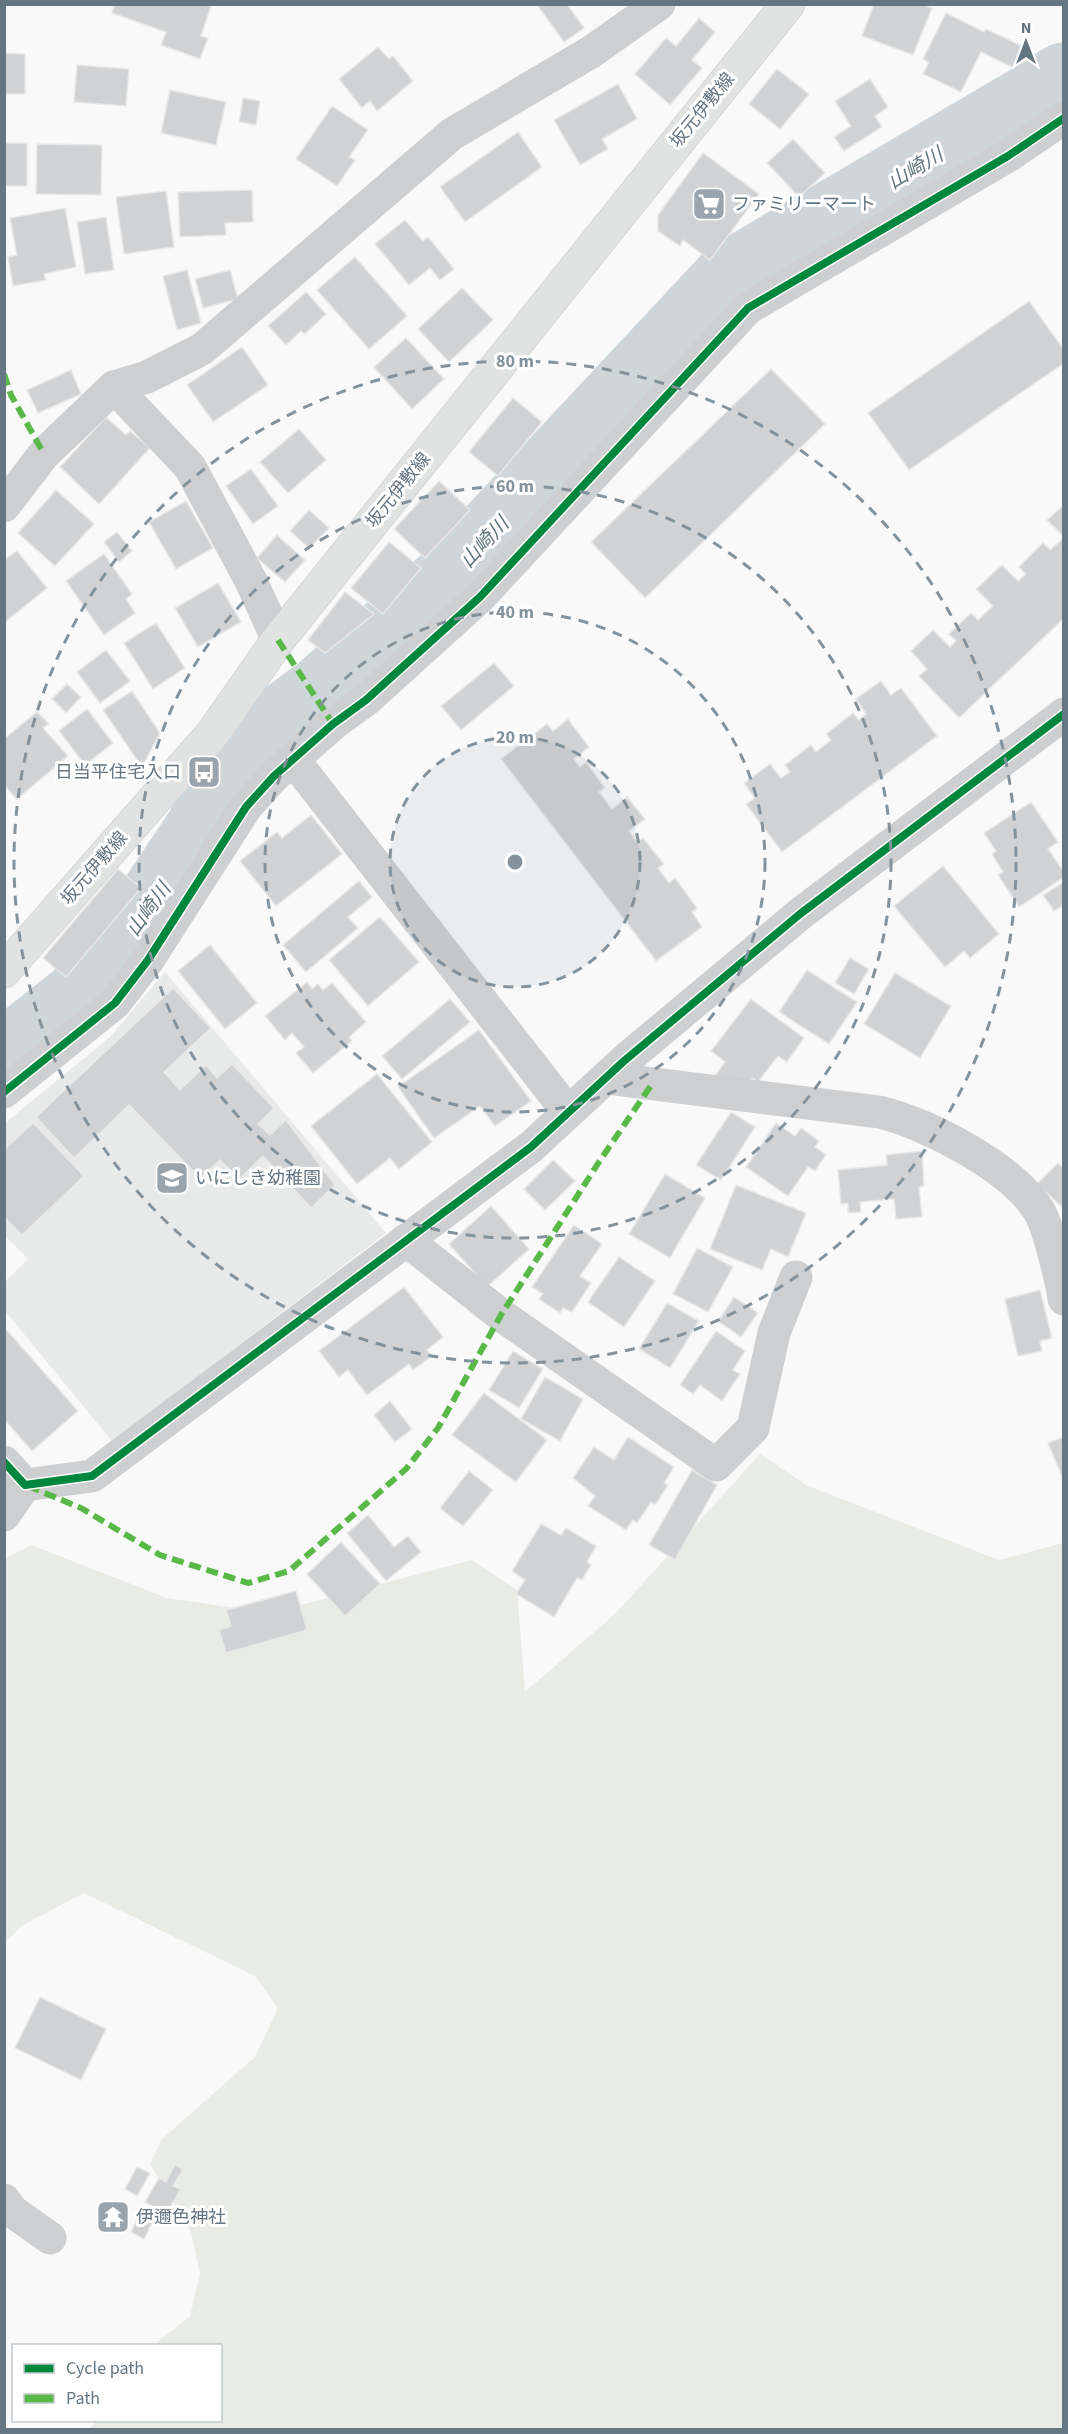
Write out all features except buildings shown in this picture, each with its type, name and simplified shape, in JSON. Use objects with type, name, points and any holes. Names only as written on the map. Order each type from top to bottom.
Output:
[{"type":"main road","name":"坂元伊敷線","points":[[4,970],[213,733],[278,640],[788,4]]},
{"type":"street","points":[[4,506],[44,453],[114,387],[147,377],[202,349],[452,134],[591,52],[659,4]]},
{"type":"street","points":[[4,1092],[115,1004],[148,960],[246,807],[293,759],[333,724],[366,700],[480,597],[748,308],[1008,156],[1064,118]]},
{"type":"street","points":[[114,387],[190,467],[251,581],[278,640]]},
{"type":"street","points":[[4,1515],[15,1474],[92,1476],[531,1146],[606,1078],[800,914],[1064,714]]},
{"type":"street","points":[[293,759],[568,1113]]},
{"type":"street","points":[[606,1078],[879,1112],[903,1117],[985,1161],[1012,1180],[1040,1212],[1056,1262],[1064,1299]]},
{"type":"street","points":[[406,1240],[508,1320],[716,1464],[753,1428],[774,1333],[796,1277]]},
{"type":"street","points":[[4,2200],[12,2211],[50,2238]]},
{"type":"shaded area","name":"いにしき幼稚園","points":[[165,972],[386,1233],[112,1441],[5,1311],[5,1282],[28,1259],[5,1236],[5,1123],[110,1037]]},
{"type":"shaded area","points":[[760,1454],[806,1485],[999,1560],[1063,1543],[1063,2429],[90,2429],[95,2422],[222,2422],[222,2344],[155,2344],[190,2316],[200,2274],[191,2232],[150,2164],[162,2139],[255,2057],[278,2008],[255,1976],[84,1893],[21,1926],[5,1943],[5,1559],[31,1545],[167,1598],[270,1613],[472,1560],[517,1590],[525,1692],[616,1613]]},
{"type":"waterway","name":"山崎川","points":[[4,1058],[81,997],[144,917],[201,832],[246,748],[320,694],[448,581],[732,277],[1064,80]]},
{"type":"marked path","points":[[4,374],[11,395],[44,454]]},
{"type":"marked path","points":[[278,640],[333,724]]},
{"type":"marked path","points":[[28,1486],[81,1508],[160,1555],[248,1583],[289,1571],[406,1469],[438,1428],[501,1315],[652,1084]]},
{"type":"cycle path","points":[[4,1092],[115,1003],[148,960],[246,807],[274,776],[333,724],[366,700],[480,597],[748,308],[1008,156],[1064,118]]},
{"type":"cycle path","points":[[4,1462],[25,1485],[92,1476],[531,1147],[624,1061],[800,914],[1064,714]]},
{"type":"place","name":"ファミリーマート","points":[[709,204]]},
{"type":"place","name":"日当平住宅入口","points":[[204,772]]},
{"type":"place","name":"いにしき幼稚園","points":[[172,1178]]},
{"type":"place","name":"伊邇色神社","points":[[113,2217]]}]
